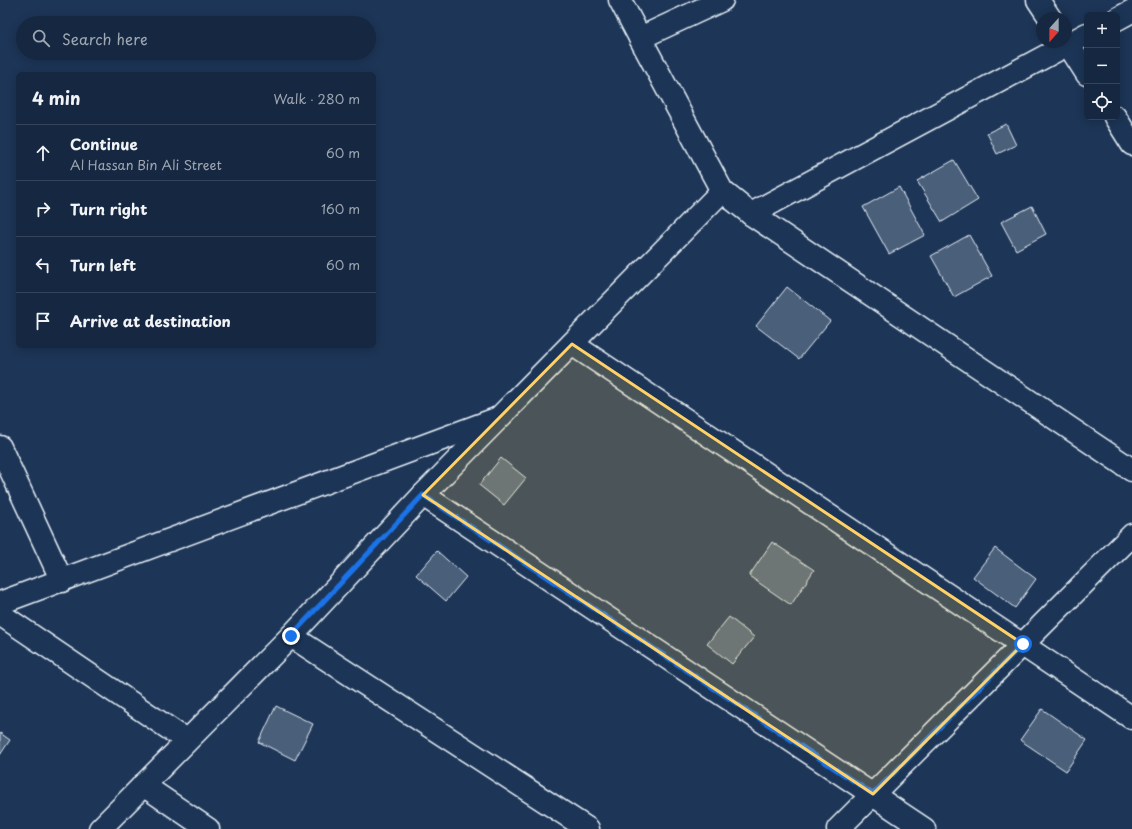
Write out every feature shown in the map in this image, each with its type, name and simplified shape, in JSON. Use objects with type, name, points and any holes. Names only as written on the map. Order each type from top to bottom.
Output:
[{"type":"street","points":[[620,0],[722,191],[751,214],[1132,470]]},
{"type":"street","points":[[640,38],[722,0]]},
{"type":"street","points":[[1038,0],[1046,12]]},
{"type":"street","points":[[1120,17],[1132,11]]},
{"type":"street","points":[[751,214],[1074,40],[1084,66]]},
{"type":"street","points":[[1117,120],[1132,144]]},
{"type":"street","points":[[100,829],[186,740],[291,636],[496,419],[722,191]]},
{"type":"street","points":[[572,344],[1132,718]]},
{"type":"street","points":[[0,603],[496,419]]},
{"type":"street","points":[[0,448],[62,581]]},
{"type":"street","points":[[423,495],[924,829]]},
{"type":"street","points":[[838,829],[1132,535]]},
{"type":"street","points":[[0,614],[186,740]]},
{"type":"street","points":[[291,636],[588,829]]},
{"type":"street","points":[[143,785],[208,829]]},
{"type":"highlighted area","points":[[572,344],[1023,644],[873,794],[423,495]]},
{"type":"building","points":[[1006,124],[1016,145],[997,154],[987,133]]},
{"type":"building","points":[[954,160],[978,200],[942,222],[917,181]]},
{"type":"building","points":[[899,187],[925,235],[889,254],[863,207]]},
{"type":"building","points":[[1032,206],[1046,234],[1016,250],[1001,222]]},
{"type":"building","points":[[969,235],[992,276],[954,297],[931,256]]},
{"type":"building","points":[[787,287],[830,321],[799,359],[756,326]]},
{"type":"building","points":[[501,458],[526,478],[504,505],[479,485]]},
{"type":"building","points":[[772,542],[814,570],[791,605],[749,576]]},
{"type":"building","points":[[995,548],[1036,579],[1015,608],[973,577]]},
{"type":"building","points":[[437,551],[466,577],[446,601],[416,575]]},
{"type":"building","points":[[729,617],[754,637],[732,664],[707,644]]},
{"type":"building","points":[[276,706],[313,724],[295,760],[259,742]]},
{"type":"building","points":[[1042,709],[1087,740],[1066,771],[1020,740]]},
{"type":"building","points":[[0,733],[10,740],[0,755]]},
{"type":"route","points":[[291,636],[423,495],[873,794],[1023,644]]}]
